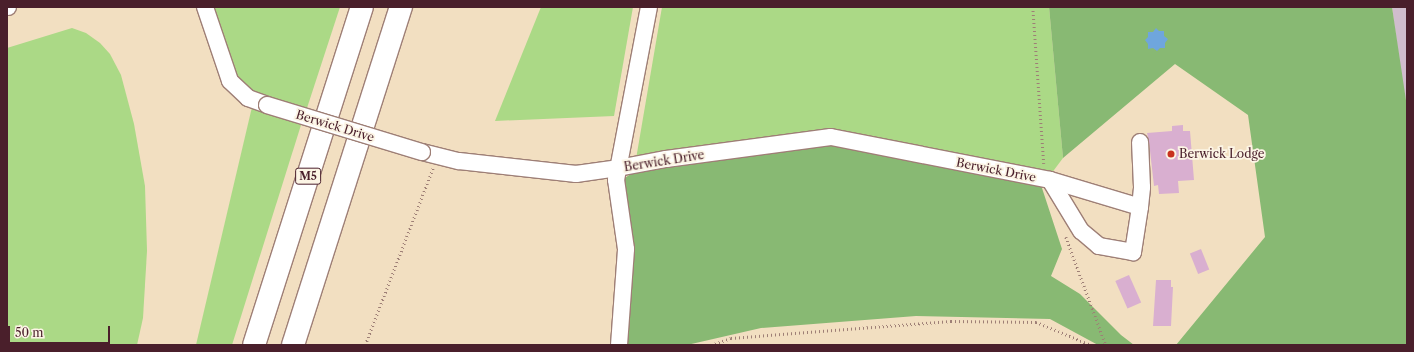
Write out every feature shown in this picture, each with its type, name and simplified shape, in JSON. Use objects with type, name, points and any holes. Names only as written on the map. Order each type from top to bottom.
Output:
[{"type":"highway","name":"M5","points":[[254,345],[362,7]]},
{"type":"highway","points":[[293,345],[401,7]]},
{"type":"street","name":"Berwick Drive","points":[[205,7],[225,71],[230,81],[248,98],[437,157],[459,161],[576,174],[660,160],[831,137],[1050,180],[1140,206]]},
{"type":"street","points":[[620,345],[626,249],[616,180],[648,7]]},
{"type":"street","points":[[1050,180],[1066,210],[1081,231],[1099,246],[1133,252],[1142,187],[1140,142]]},
{"type":"path","points":[[365,345],[437,157]]},
{"type":"path","points":[[711,345],[731,338],[951,321],[1036,322],[1091,345]]},
{"type":"path","points":[[1103,338],[1106,345]]},
{"type":"shaded area","points":[[1392,7],[1407,7],[1407,107],[1402,80]]},
{"type":"green space","points":[[212,7],[340,7],[307,108],[258,95],[230,70]]},
{"type":"green space","points":[[541,7],[633,7],[614,116],[495,121]]},
{"type":"green space","points":[[662,7],[1049,7],[1063,158],[1051,174],[636,159]]},
{"type":"green space","points":[[1049,7],[1392,7],[1407,107],[1407,345],[1176,345],[1265,237],[1248,115],[1175,64],[1063,158]]},
{"type":"green space","points":[[72,28],[86,33],[100,43],[110,54],[121,75],[134,124],[145,186],[147,251],[143,318],[137,345],[7,345],[7,48]]},
{"type":"green space","points":[[252,107],[301,125],[232,345],[196,345]]},
{"type":"green space","points":[[832,145],[1041,185],[1062,249],[1051,276],[1080,294],[1121,335],[1134,345],[1098,345],[1050,319],[916,316],[761,328],[687,345],[623,345],[622,180],[635,171]]},
{"type":"water","points":[[1156,28],[1159,31],[1164,31],[1164,36],[1168,39],[1165,43],[1165,48],[1160,48],[1157,51],[1153,48],[1148,49],[1148,44],[1145,40],[1148,37],[1148,32],[1153,32]]},
{"type":"building","name":"Berwick Lodge","points":[[1183,125],[1183,131],[1190,131],[1194,180],[1178,181],[1179,193],[1159,194],[1158,185],[1154,186],[1147,133],[1172,131],[1172,126]]},
{"type":"building","points":[[1201,249],[1209,269],[1198,274],[1190,253]]},
{"type":"building","points":[[1129,275],[1141,302],[1127,309],[1115,281]]},
{"type":"building","points":[[1156,280],[1171,280],[1171,287],[1173,287],[1171,326],[1153,326]]},
{"type":"place","name":"Berwick Lodge","points":[[1171,154]]}]
